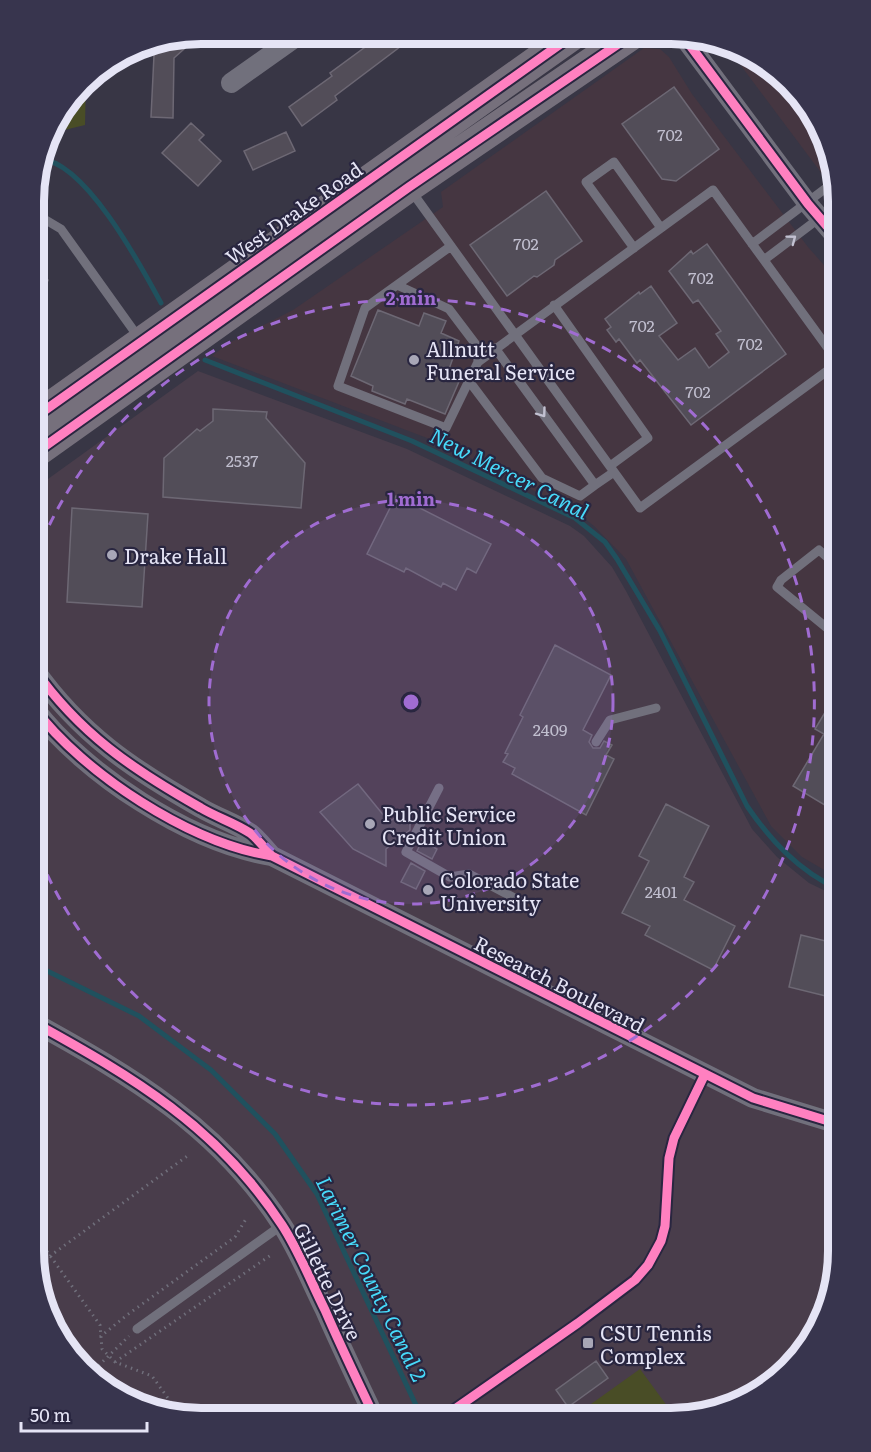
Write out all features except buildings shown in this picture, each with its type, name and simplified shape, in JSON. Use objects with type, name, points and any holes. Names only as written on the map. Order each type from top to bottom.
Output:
[{"type":"main road","name":"West Drake Road","points":[[44,411],[560,44]]},
{"type":"main road","points":[[44,447],[409,187],[618,44]]},
{"type":"main road","points":[[114,397],[143,364],[146,355],[142,341]]},
{"type":"street","points":[[231,83],[286,44]]},
{"type":"street","points":[[690,45],[808,204],[828,227]]},
{"type":"street","name":"Research Boulevard","points":[[44,683],[90,735],[136,769],[250,834],[272,856],[704,1076],[753,1098],[827,1121]]},
{"type":"street","name":"Research Boulevard","points":[[44,719],[77,754],[123,790],[162,814],[243,852],[272,856]]},
{"type":"street","name":"Gillette Drive","points":[[44,1028],[136,1080],[191,1121],[250,1180],[282,1225],[300,1257],[370,1408]]},
{"type":"lane","points":[[634,248],[586,182],[614,162],[662,228]]},
{"type":"lane","points":[[409,187],[640,508],[828,369]]},
{"type":"lane","points":[[752,244],[827,188]]},
{"type":"lane","points":[[451,246],[365,308],[338,386],[446,428],[478,362],[713,190],[828,348]]},
{"type":"lane","points":[[764,260],[828,213]]},
{"type":"lane","points":[[44,219],[61,229],[142,341]]},
{"type":"lane","points":[[397,285],[449,309],[477,346],[478,362]]},
{"type":"lane","points":[[469,381],[542,478],[580,496],[648,438],[554,305]]},
{"type":"lane","points":[[495,348],[595,485]]},
{"type":"lane","points":[[828,558],[819,550],[781,580],[777,587],[828,628]]},
{"type":"lane","points":[[596,742],[610,720],[656,708]]},
{"type":"lane","points":[[439,788],[406,852],[450,877],[469,874],[520,901]]},
{"type":"lane","points":[[456,1408],[578,1323],[635,1280],[648,1265],[661,1240],[664,1226],[669,1158],[674,1138],[704,1076]]},
{"type":"lane","points":[[137,1329],[282,1225]]},
{"type":"path","points":[[44,1262],[190,1154]]},
{"type":"path","points":[[100,1338],[127,1315],[235,1237],[246,1220]]},
{"type":"path","points":[[44,1248],[100,1325],[102,1349],[115,1362],[153,1376],[174,1406]]},
{"type":"path","points":[[115,1362],[271,1255]]},
{"type":"path","points":[[96,1368],[137,1329]]},
{"type":"shaded area","points":[[644,48],[660,49],[669,57],[692,94],[808,247],[828,270],[827,872],[802,857],[771,826],[626,559],[594,526],[580,515],[448,446],[212,356],[227,344],[293,310],[443,207],[441,192]]},
{"type":"shaded area","points":[[730,55],[766,76],[782,89],[795,105],[816,140],[826,179],[739,63]]},
{"type":"shaded area","name":"Colorado State University","points":[[198,371],[407,449],[570,526],[584,536],[612,567],[752,829],[777,857],[809,883],[827,892],[827,1262],[819,1302],[811,1321],[789,1355],[774,1370],[731,1397],[681,1408],[200,1408],[180,1407],[140,1397],[105,1376],[89,1363],[76,1347],[55,1312],[44,1262],[44,482]]},
{"type":"green space","points":[[86,93],[85,125],[60,131]]},
{"type":"green space","points":[[640,1369],[669,1408],[585,1408]]},
{"type":"waterway","name":"New Mercer Canal","points":[[49,162],[57,164],[75,177],[93,196],[126,242],[161,303]]},
{"type":"waterway","name":"New Mercer Canal","points":[[205,360],[412,441],[575,518],[605,542],[660,631],[747,806],[787,854],[827,884]]},
{"type":"waterway","name":"Larimer County Canal 2","points":[[44,969],[139,1016],[211,1070],[275,1134],[317,1194],[417,1408]]},
{"type":"cycle path","points":[[44,411],[560,44]]},
{"type":"cycle path","points":[[44,447],[409,187],[618,44]]},
{"type":"cycle path","points":[[690,45],[808,204],[828,227]]},
{"type":"cycle path","points":[[44,682],[70,713],[109,748],[152,779],[250,833],[272,856]]},
{"type":"cycle path","points":[[44,720],[81,757],[110,780],[141,802],[174,821],[207,837],[240,849],[272,856],[753,1098],[827,1121]]},
{"type":"cycle path","points":[[44,1028],[105,1063],[171,1107],[201,1132],[257,1190],[294,1245],[370,1408]]},
{"type":"cycle path","points":[[456,1408],[578,1323],[635,1280],[648,1265],[661,1241],[665,1226],[669,1158],[674,1138],[704,1076]]},
{"type":"place","name":"Allnutt Funeral Service","points":[[414,360]]},
{"type":"place","name":"Drake Hall","points":[[112,555]]},
{"type":"place","name":"Public Service Credit Union","points":[[370,824]]},
{"type":"place","name":"Colorado State University","points":[[428,890]]},
{"type":"place","name":"CSU Tennis Complex","points":[[588,1343]]}]
